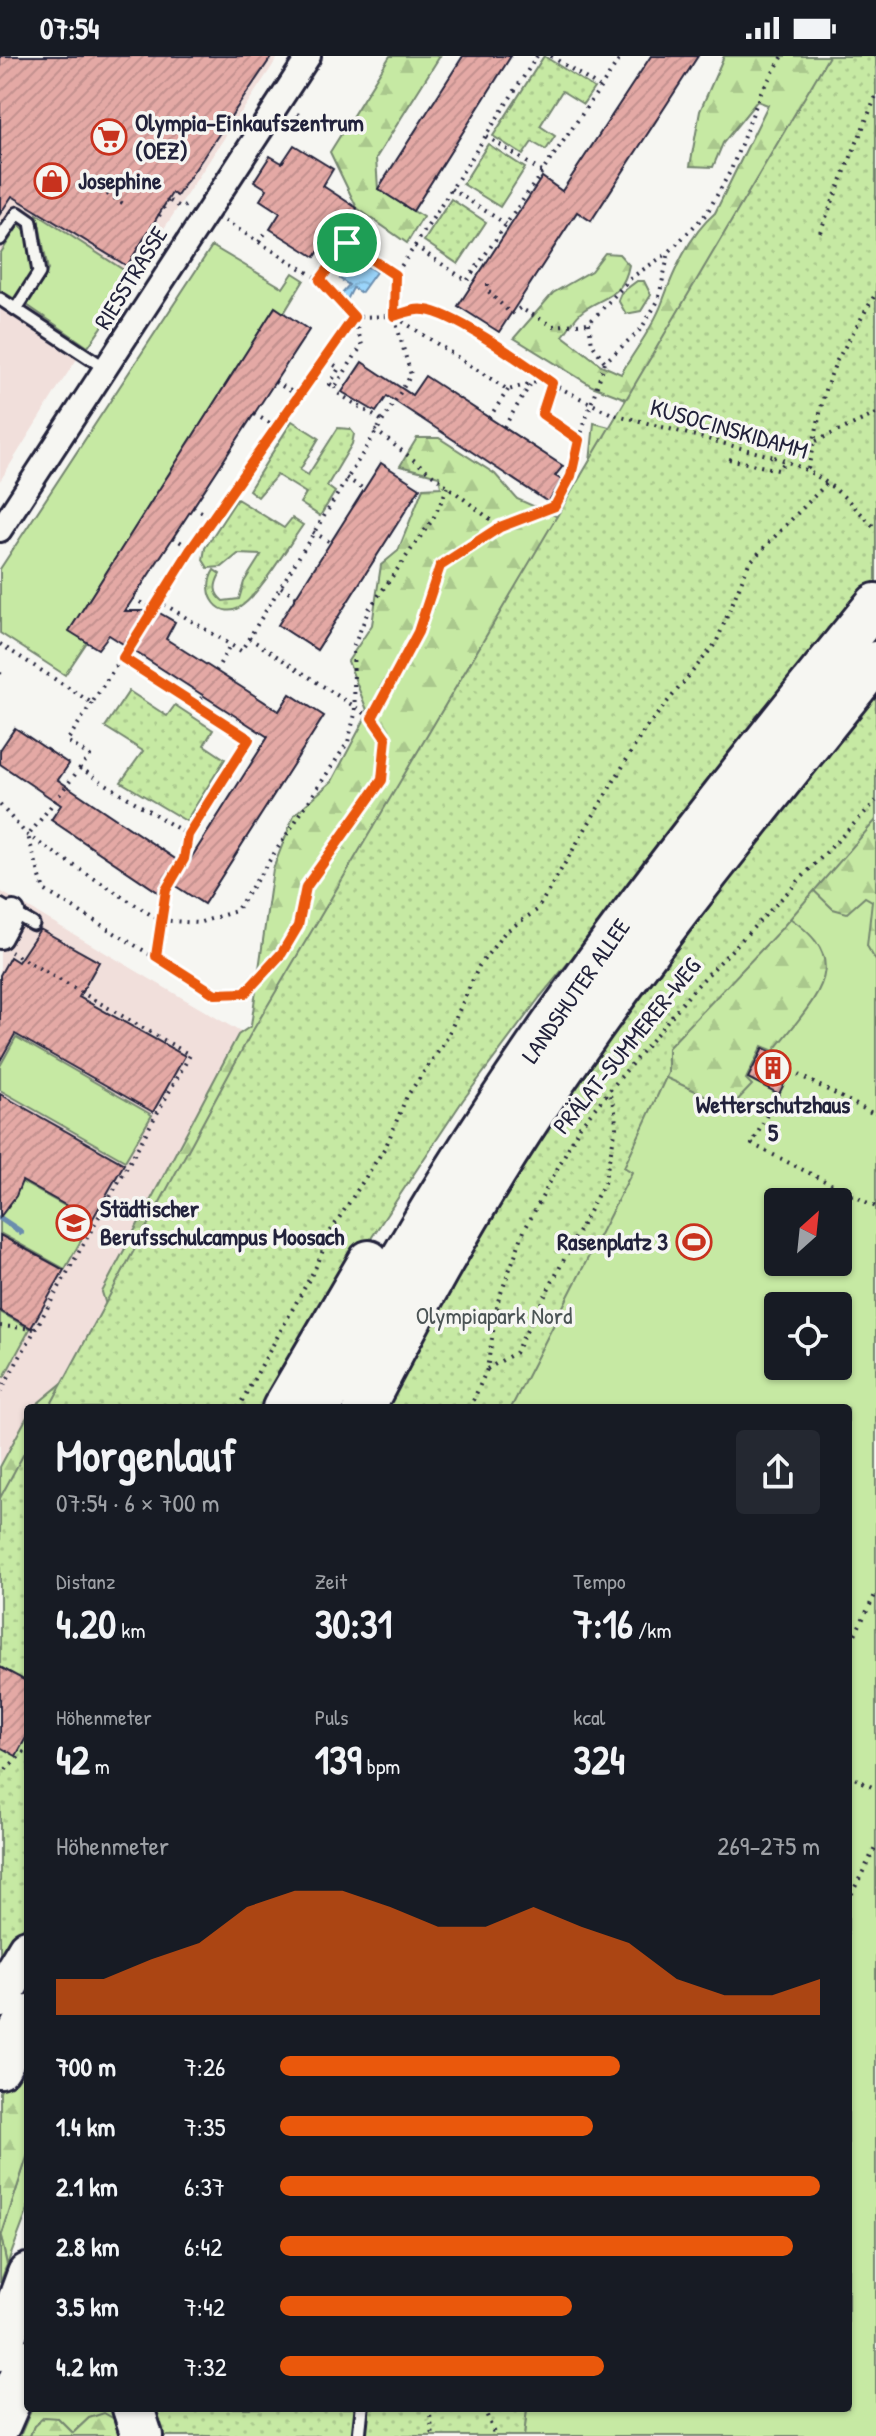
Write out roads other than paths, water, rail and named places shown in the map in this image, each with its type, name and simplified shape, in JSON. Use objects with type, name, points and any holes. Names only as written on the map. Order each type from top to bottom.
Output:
[{"type":"highway","name":"LANDSHUTER ALLEE","points":[[323,1404],[392,1272],[483,1125],[653,884],[876,604]]},
{"type":"highway","name":"LANDSHUTER ALLEE","points":[[366,1404],[425,1289],[542,1100],[682,907],[876,662]]},
{"type":"highway","points":[[285,1404],[347,1296],[431,1165],[483,1125]]},
{"type":"highway","points":[[0,1997],[24,1957]]},
{"type":"highway","points":[[0,2067],[24,2022]]},
{"type":"highway","points":[[0,2350],[24,2285]]},
{"type":"highway","points":[[0,2424],[24,2369]]},
{"type":"highway","points":[[134,2412],[142,2436]]},
{"type":"street","name":"RIESSTRASSE","points":[[0,530],[309,56]]},
{"type":"street","points":[[0,937],[7,909]]},
{"type":"lane","points":[[0,239],[18,213],[31,222],[39,273],[16,309]]},
{"type":"lane","points":[[0,299],[105,368]]},
{"type":"lane","points":[[7,909],[33,924]]},
{"type":"lane","points":[[359,2436],[362,2412]]},
{"type":"water","points":[[354,258],[376,272],[361,293],[353,288],[347,300],[340,295],[349,285],[340,279]]},
{"type":"waterway","points":[[0,1218],[21,1232]]},
{"type":"place","name":"Olympia-Einkaufszentrum (OEZ)","points":[[109,137]]},
{"type":"place","name":"Josephine","points":[[52,181]]},
{"type":"place","name":"Wetterschutzhaus 5","points":[[773,1068]]},
{"type":"place","name":"Städtischer Berufsschulcampus Moosach","points":[[74,1223]]},
{"type":"place","name":"Rasenplatz 3","points":[[694,1242]]},
{"type":"park label","name":"Olympiapark Nord","points":[[494,1316]]}]
